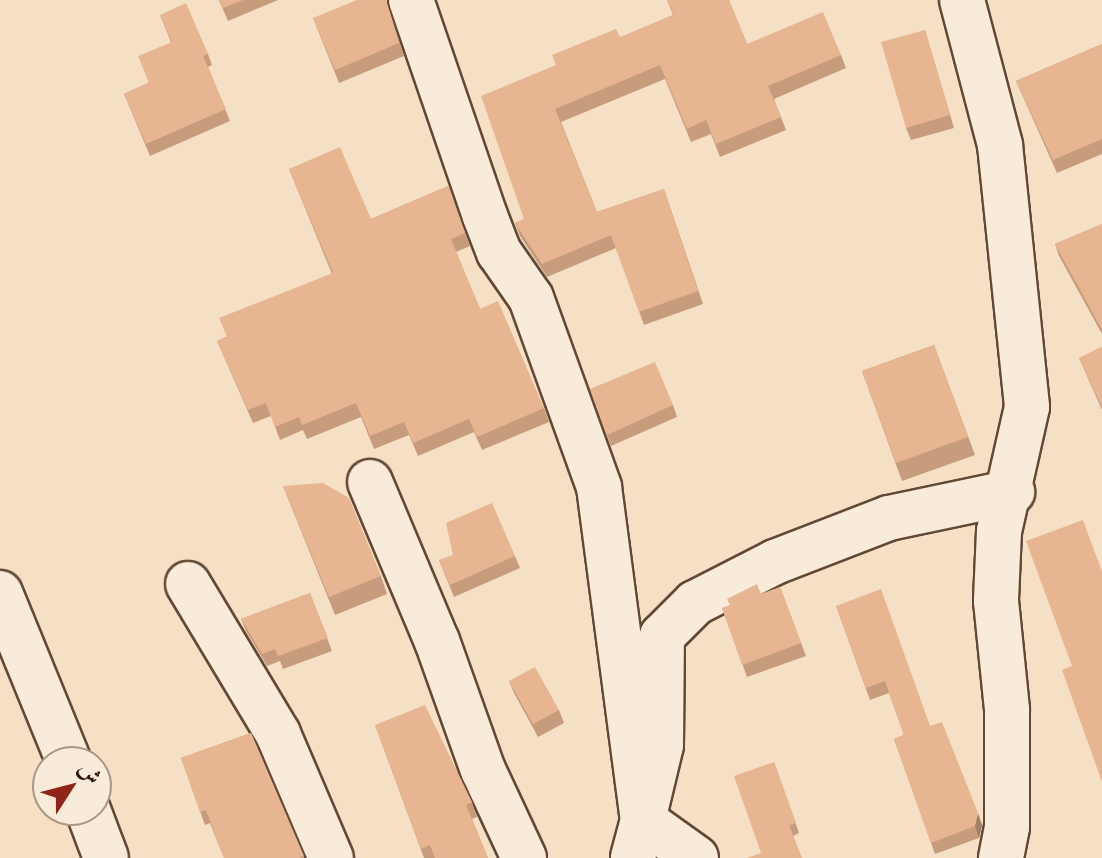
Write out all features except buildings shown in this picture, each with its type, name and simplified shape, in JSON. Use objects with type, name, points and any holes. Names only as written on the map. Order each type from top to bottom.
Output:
[{"type":"street","points":[[411,0],[485,216],[499,252],[531,298],[599,487],[638,839]]},
{"type":"street","points":[[962,0],[1000,145],[1027,407],[1012,492],[999,531],[996,601],[1007,710],[1007,827],[1001,858]]},
{"type":"street","points":[[370,482],[437,641],[483,770],[524,858]]},
{"type":"street","points":[[638,839],[661,745],[662,636],[695,603],[775,562],[889,518],[1012,492]]},
{"type":"street","points":[[188,584],[278,734],[331,858]]},
{"type":"street","points":[[0,593],[62,746]]},
{"type":"street","points":[[94,826],[106,858]]},
{"type":"street","points":[[638,839],[696,858]]}]
